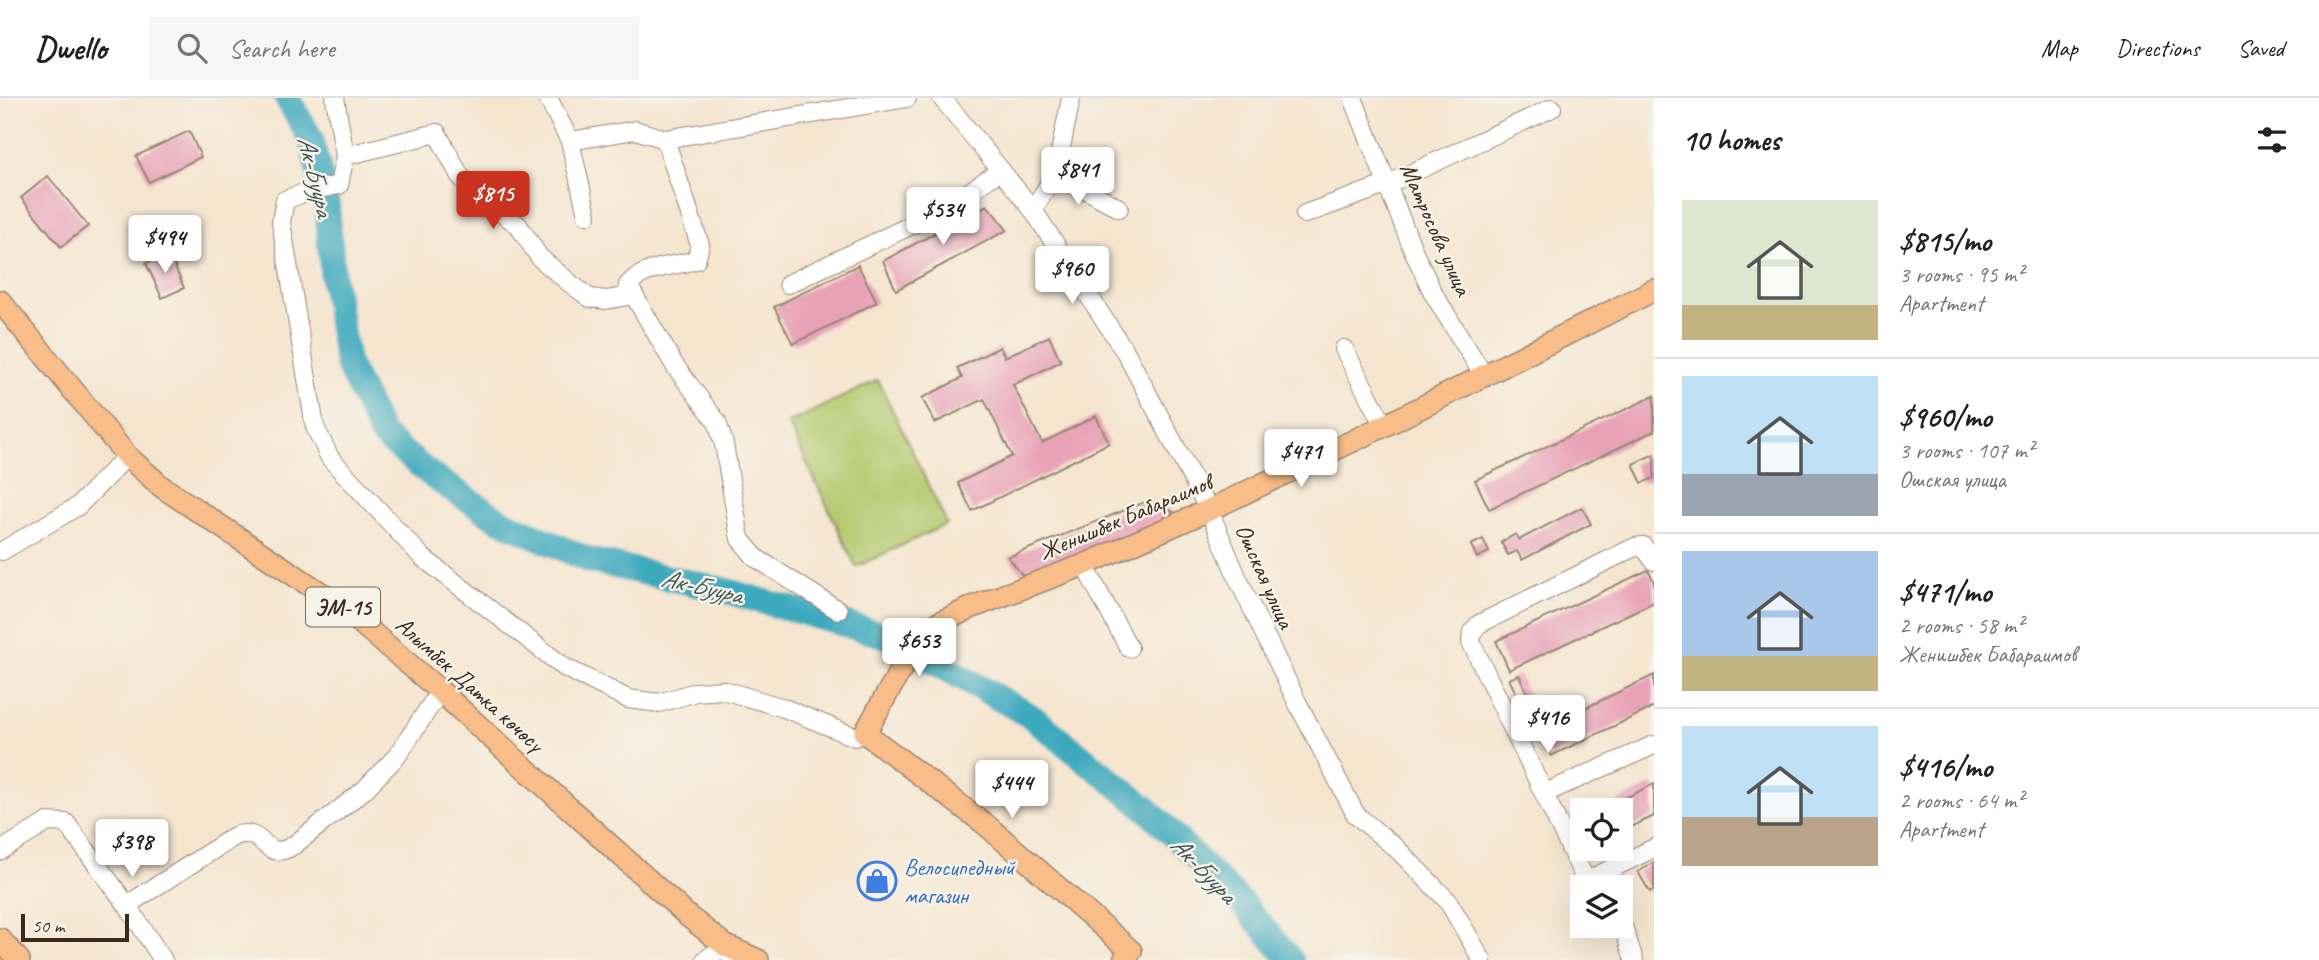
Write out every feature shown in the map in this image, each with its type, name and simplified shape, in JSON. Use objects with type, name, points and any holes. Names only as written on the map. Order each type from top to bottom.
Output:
[{"type":"main road","name":"Женишбек Бабараимов","points":[[865,733],[918,639],[932,625],[1084,565],[1209,510],[1384,426],[1654,290]]},
{"type":"main road","name":"Алымбек Датка көчөсү","points":[[0,301],[127,456],[162,487],[342,607],[440,691],[729,953],[758,960]]},
{"type":"main road","points":[[865,733],[985,824],[1133,957]]},
{"type":"main road","points":[[0,939],[19,960]]},
{"type":"street","points":[[335,98],[345,156],[339,185],[309,191],[285,200],[281,222],[316,427],[330,458],[422,557],[564,667],[628,699],[659,703],[696,692],[723,690],[784,708],[855,737],[865,733]]},
{"type":"street","points":[[548,98],[570,141],[587,215]]},
{"type":"street","points":[[570,141],[635,130],[665,139],[907,98]]},
{"type":"street","name":"Ошская улица","points":[[942,98],[1032,210],[1125,353],[1209,510],[1238,579],[1286,679],[1356,815],[1398,849],[1448,901],[1482,960]]},
{"type":"street","points":[[1032,210],[1056,173],[1071,98]]},
{"type":"street","name":"Матросова улица","points":[[1353,98],[1433,293],[1484,376]]},
{"type":"street","points":[[1305,214],[1388,184],[1552,108]]},
{"type":"street","points":[[345,156],[437,134],[460,176],[476,194],[518,225],[540,258],[571,284],[590,298],[606,300],[634,295]]},
{"type":"street","points":[[665,139],[700,245],[699,253],[696,260],[642,274],[628,285],[675,366],[718,422],[740,539],[756,558],[838,610]]},
{"type":"street","points":[[788,284],[943,210],[1001,170]]},
{"type":"street","points":[[1056,173],[1119,208]]},
{"type":"street","points":[[1344,348],[1384,426]]},
{"type":"street","points":[[2,551],[78,506],[127,456]]},
{"type":"street","points":[[1585,875],[1471,642],[1472,632],[1479,624],[1635,547],[1643,546],[1654,561]]},
{"type":"street","points":[[1084,565],[1129,648]]},
{"type":"street","points":[[127,905],[235,835],[245,832],[251,834],[275,851],[284,852],[363,791],[397,756],[440,691]]},
{"type":"street","points":[[1545,793],[1654,745]]},
{"type":"street","points":[[0,851],[48,822],[66,823],[127,905],[163,960]]},
{"type":"street","points":[[1605,875],[1654,848]]},
{"type":"street","points":[[1627,938],[1634,960]]},
{"type":"street","points":[[705,960],[729,953]]},
{"type":"green space","points":[[878,380],[947,524],[856,567],[788,423]]},
{"type":"building","points":[[189,131],[201,157],[149,182],[136,156]]},
{"type":"building","points":[[48,176],[88,226],[61,247],[21,198]]},
{"type":"building","points":[[987,205],[1007,230],[896,290],[883,261]]},
{"type":"building","points":[[169,253],[184,288],[162,298],[146,263]]},
{"type":"building","points":[[858,265],[877,302],[793,344],[774,307]]},
{"type":"building","points":[[1049,336],[1061,361],[1013,385],[1042,443],[1096,416],[1109,443],[972,511],[958,483],[1012,456],[984,399],[935,423],[922,398],[962,378],[957,368],[1000,347],[1005,357]]},
{"type":"building","points":[[1654,396],[1654,431],[1489,509],[1475,480]]},
{"type":"building","points":[[1654,454],[1654,478],[1642,483],[1633,464]]},
{"type":"building","points":[[1150,500],[1181,516],[1026,580],[1008,557]]},
{"type":"building","points":[[1582,507],[1591,524],[1522,560],[1517,551],[1508,555],[1501,542],[1516,534],[1519,540]]},
{"type":"building","points":[[1483,539],[1489,552],[1477,558],[1471,545]]},
{"type":"building","points":[[1648,570],[1654,582],[1654,602],[1509,670],[1496,641]]},
{"type":"building","points":[[1519,675],[1528,695],[1519,699],[1509,679]]},
{"type":"building","points":[[1654,675],[1654,707],[1551,756],[1539,730]]},
{"type":"building","points":[[1654,784],[1654,816],[1633,826],[1633,798],[1625,798]]},
{"type":"building","points":[[1654,862],[1654,890],[1650,892],[1638,872]]},
{"type":"waterway","name":"Ак-Буура","points":[[287,98],[311,139],[327,205],[333,281],[347,363],[382,435],[435,478],[498,519],[588,560],[723,590],[890,637],[1032,717],[1148,810],[1246,908],[1291,960]]},
{"type":"place","name":"Велосипедный магазин","points":[[877,881]]}]
